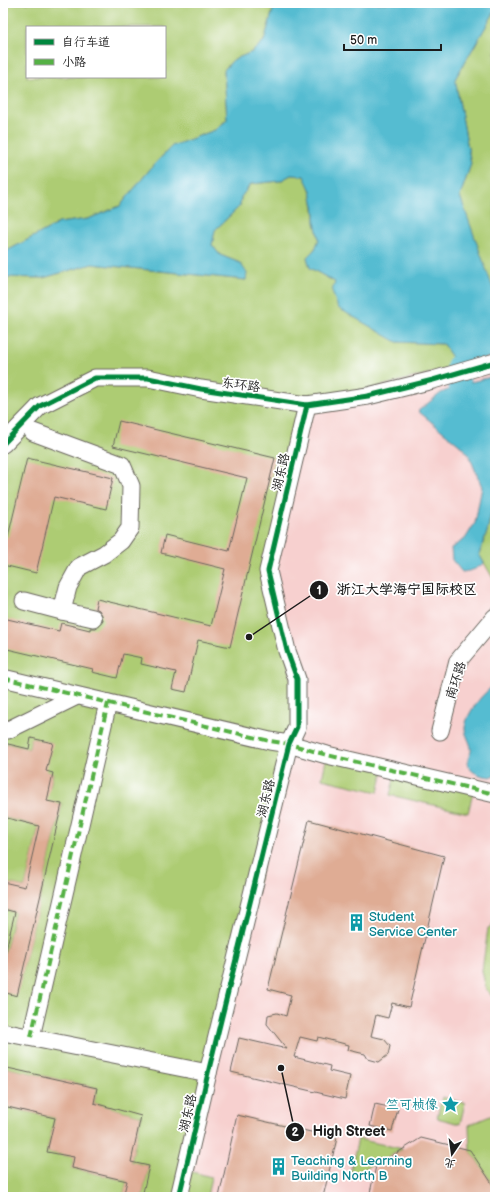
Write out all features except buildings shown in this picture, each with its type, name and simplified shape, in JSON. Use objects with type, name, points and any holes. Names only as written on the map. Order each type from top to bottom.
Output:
[{"type":"street","name":"东环路","points":[[3,444],[40,406],[95,378],[148,378],[201,389],[307,405],[368,396],[433,380],[495,362]]},
{"type":"street","name":"湖东路","points":[[179,1197],[289,744],[297,727],[297,679],[287,651],[268,571],[307,405]]},
{"type":"street","points":[[33,432],[122,466],[131,486],[130,528],[121,541],[104,554],[79,567],[68,587],[62,611]]},
{"type":"street","points":[[24,601],[93,618]]},
{"type":"street","name":"南环路","points":[[440,731],[458,661],[495,617]]},
{"type":"street","points":[[3,678],[270,741],[289,744],[327,755],[495,794]]},
{"type":"street","points":[[3,729],[8,730],[78,696]]},
{"type":"street","points":[[31,1037],[108,703]]},
{"type":"street","points":[[3,1032],[208,1073]]},
{"type":"shaded area","points":[[3,3],[495,3],[495,1197],[3,1197]]},
{"type":"green space","points":[[3,3],[275,3],[264,41],[252,52],[233,60],[224,70],[227,119],[215,130],[172,146],[151,168],[120,206],[88,219],[59,223],[3,253]]},
{"type":"green space","points":[[495,11],[495,302],[460,196],[471,164],[455,79]]},
{"type":"green space","points":[[291,175],[305,176],[312,198],[315,223],[319,239],[316,247],[307,257],[310,268],[335,282],[397,342],[443,344],[458,366],[307,405],[268,571],[287,651],[297,727],[186,1170],[211,1177],[207,1197],[142,1197],[149,1166],[131,1162],[141,1116],[94,1103],[97,1088],[3,1067],[3,992],[17,995],[62,804],[38,799],[50,787],[53,773],[40,770],[52,743],[31,738],[29,749],[5,743],[3,749],[3,277],[43,278],[92,264],[246,280],[240,263],[220,255],[212,245],[215,230],[240,206],[241,197],[251,184],[280,181]]},
{"type":"green space","points":[[495,495],[495,582],[479,554],[487,532]]},
{"type":"green space","points":[[327,755],[384,768],[378,792],[322,779]]},
{"type":"green space","points":[[396,771],[474,789],[468,813],[390,795]]},
{"type":"green space","points":[[3,817],[39,826],[25,887],[3,882]]},
{"type":"green space","points":[[3,909],[15,912],[3,961]]},
{"type":"green space","points":[[495,924],[495,1000],[486,989],[482,971],[488,928]]},
{"type":"green space","points":[[442,1097],[465,1103],[460,1124],[437,1118]]},
{"type":"green space","points":[[3,1106],[55,1118],[47,1152],[74,1157],[72,1168],[127,1181],[123,1197],[3,1197]]},
{"type":"green space","points":[[495,1114],[495,1188],[470,1150],[469,1125]]},
{"type":"green space","points":[[358,1139],[403,1149],[349,1177]]},
{"type":"water","points":[[275,3],[495,3],[495,11],[455,79],[471,164],[460,196],[495,294],[495,356],[458,366],[443,344],[397,342],[338,308],[332,291],[335,282],[310,268],[307,257],[315,249],[319,239],[311,191],[304,176],[291,175],[280,181],[251,184],[241,197],[240,206],[215,230],[212,245],[220,255],[240,263],[247,273],[246,280],[92,264],[43,278],[3,277],[3,253],[59,223],[88,219],[120,206],[151,168],[172,146],[215,130],[227,120],[224,70],[233,60],[252,52],[264,41]]},
{"type":"water","points":[[495,376],[495,495],[487,532],[479,554],[484,563],[479,567],[462,572],[452,560],[451,548],[465,539],[475,523],[482,487],[469,455],[463,448],[418,411],[441,393],[459,385]]},
{"type":"water","points":[[495,685],[495,775],[491,777],[479,775],[470,768],[468,760],[471,748],[465,728],[468,716],[476,704],[490,688]]},
{"type":"waterway","points":[[458,366],[459,385]]},
{"type":"marked path","points":[[3,678],[270,741],[289,744],[327,755],[495,794]]},
{"type":"marked path","points":[[31,1037],[108,703]]},
{"type":"cycle path","points":[[3,444],[40,406],[95,378],[148,378],[201,389],[307,405],[368,396],[433,380],[495,362]]},
{"type":"cycle path","points":[[179,1197],[289,744],[297,727],[297,679],[287,651],[268,571],[307,405]]},
{"type":"place","name":"浙江大学海宁国际校区","points":[[249,637]]},
{"type":"place","name":"Student Service Center","points":[[356,923]]},
{"type":"place","name":"High Street","points":[[281,1068]]},
{"type":"place","name":"竺可桢像","points":[[451,1104]]},
{"type":"place","name":"Teaching & Learning Building North B","points":[[278,1167]]}]
